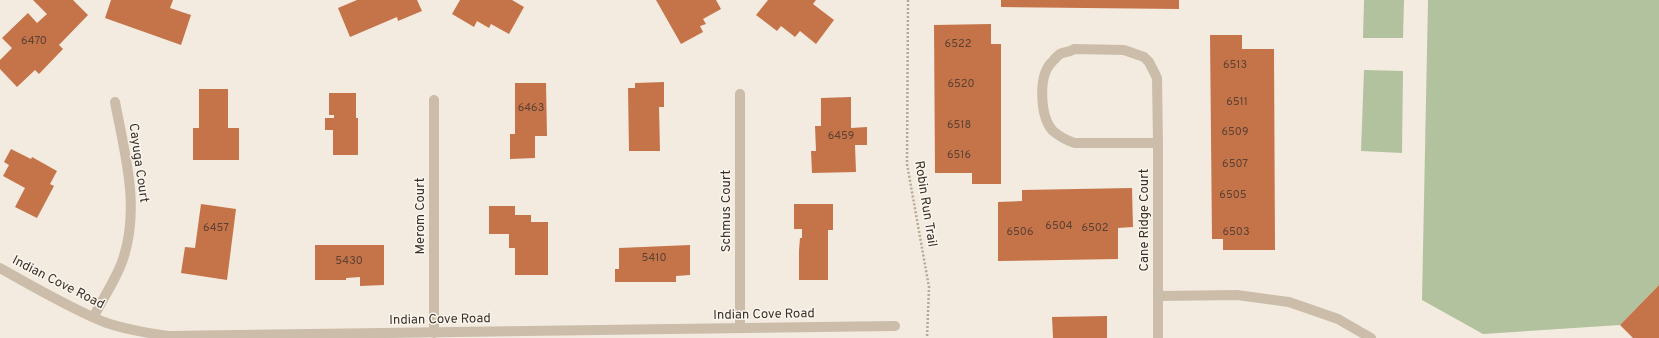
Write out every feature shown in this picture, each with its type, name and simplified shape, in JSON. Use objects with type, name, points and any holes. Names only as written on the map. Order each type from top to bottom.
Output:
[{"type":"street","name":"Cane Ridge Court","points":[[1158,143],[1075,143],[1058,134],[1050,125],[1042,103],[1044,80],[1050,63],[1060,54],[1074,49],[1124,50],[1144,57],[1158,78],[1158,143],[1158,338]]},
{"type":"street","name":"Schmus Court","points":[[740,94],[740,328]]},
{"type":"street","name":"Merom Court","points":[[434,100],[434,333]]},
{"type":"street","name":"Cayuga Court","points":[[94,316],[122,261],[128,238],[131,216],[130,182],[115,102]]},
{"type":"street","name":"Indian Cove Road","points":[[0,268],[68,306],[114,325],[168,336],[895,326]]},
{"type":"street","points":[[1158,296],[1237,295],[1289,302],[1338,320],[1371,338]]},
{"type":"path","name":"Robin Run Trail","points":[[908,0],[906,164],[929,287],[927,338]]},
{"type":"green space","points":[[1364,0],[1404,0],[1403,38],[1363,38]]},
{"type":"green space","points":[[1428,0],[1659,0],[1659,285],[1620,325],[1483,334],[1422,300]]},
{"type":"green space","points":[[1364,70],[1403,71],[1402,153],[1361,151]]},
{"type":"building","points":[[33,0],[73,0],[88,15],[59,45],[63,49],[39,74],[35,70],[17,87],[0,69],[0,60],[12,48],[2,38],[28,13],[37,23],[47,14]]},
{"type":"building","points":[[111,0],[173,0],[170,8],[191,15],[181,45],[105,18]]},
{"type":"building","points":[[357,0],[417,0],[422,11],[398,21],[397,17],[350,37],[338,8]]},
{"type":"building","points":[[460,0],[512,0],[524,7],[509,34],[491,24],[489,28],[477,21],[474,27],[452,14]]},
{"type":"building","points":[[656,0],[716,0],[721,9],[703,19],[706,24],[700,26],[703,32],[681,44]]},
{"type":"building","points":[[768,0],[816,0],[813,4],[834,20],[816,44],[800,31],[795,37],[781,26],[777,31],[756,15]]},
{"type":"building","points":[[1001,0],[1179,0],[1179,9],[1001,7]]},
{"type":"building","points":[[991,24],[991,44],[1001,44],[1001,184],[972,184],[972,173],[935,173],[934,25]]},
{"type":"building","points":[[1210,35],[1242,35],[1242,49],[1274,49],[1275,250],[1223,250],[1223,239],[1212,239]]},
{"type":"building","points":[[664,82],[664,107],[659,107],[660,151],[629,151],[628,88],[635,88],[635,83]]},
{"type":"building","points":[[515,83],[546,83],[547,136],[535,136],[535,158],[510,159],[510,134],[515,134]]},
{"type":"building","points":[[199,89],[228,89],[228,128],[239,128],[239,160],[193,160],[193,128],[199,128]]},
{"type":"building","points":[[329,93],[356,93],[358,155],[333,155],[333,130],[325,130],[325,118],[334,118],[334,115],[329,115]]},
{"type":"building","points":[[851,97],[851,128],[867,127],[867,145],[855,145],[856,172],[812,173],[811,151],[816,151],[815,126],[821,126],[821,98]]},
{"type":"building","points":[[11,149],[31,159],[32,157],[57,171],[50,184],[54,186],[37,218],[15,207],[25,188],[3,176],[9,165],[4,162]]},
{"type":"building","points":[[1132,188],[1133,227],[1118,228],[1118,259],[998,261],[998,202],[1022,201],[1022,190]]},
{"type":"building","points":[[201,204],[236,209],[227,280],[181,273],[185,247],[195,248]]},
{"type":"building","points":[[794,204],[833,204],[833,230],[828,230],[828,280],[799,280],[799,250],[800,238],[802,238],[802,229],[794,229]]},
{"type":"building","points":[[489,206],[515,206],[515,215],[531,215],[531,222],[548,222],[548,275],[515,275],[515,248],[509,248],[509,234],[489,234]]},
{"type":"building","points":[[315,245],[384,245],[384,285],[360,286],[360,277],[346,278],[346,280],[315,280]]},
{"type":"building","points":[[690,245],[690,275],[676,276],[676,282],[615,282],[615,269],[619,269],[619,248]]},
{"type":"building","points":[[1659,285],[1659,338],[1633,338],[1620,325]]},
{"type":"building","points":[[1107,316],[1107,338],[1053,338],[1052,317]]}]
